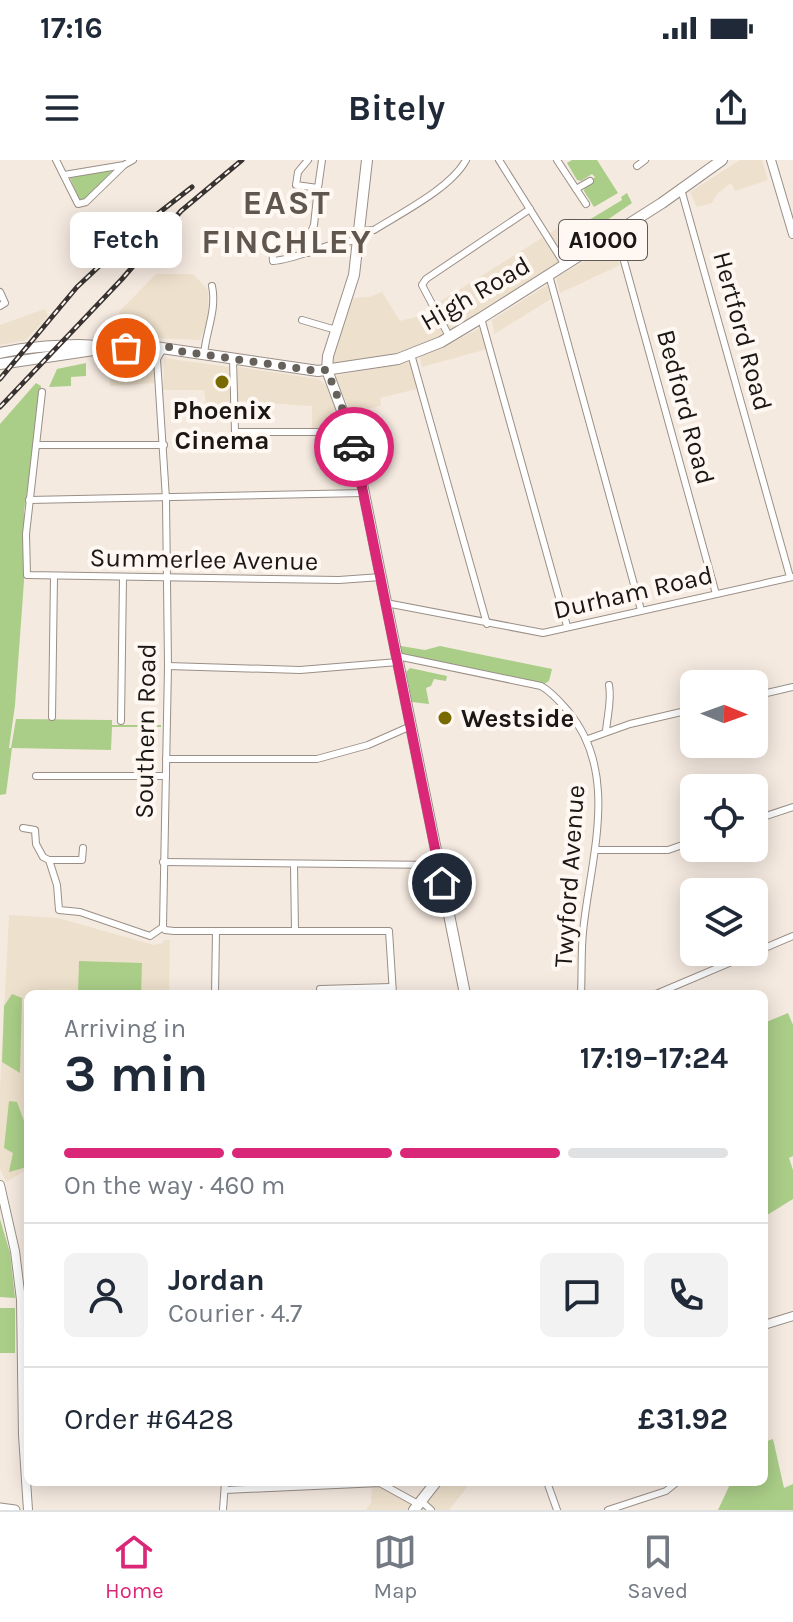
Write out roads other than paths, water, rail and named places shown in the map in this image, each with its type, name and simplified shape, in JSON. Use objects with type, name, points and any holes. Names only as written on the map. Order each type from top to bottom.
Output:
[{"type":"main road","points":[[367,160],[354,275],[328,356],[327,370],[350,432],[364,493],[464,990]]},
{"type":"main road","name":"High Road","points":[[163,354],[204,354],[327,370],[398,359],[450,338],[722,160]]},
{"type":"main road","name":"High Road","points":[[0,353],[37,346],[169,347],[163,354]]},
{"type":"main road","name":"High Road","points":[[0,364],[85,353],[101,348]]},
{"type":"main road","points":[[417,1505],[433,1486]]},
{"type":"main road","points":[[0,1508],[15,1510]]},
{"type":"street","points":[[56,160],[78,204],[86,202],[133,160]]},
{"type":"street","points":[[308,160],[298,172],[296,185],[318,188]]},
{"type":"street","points":[[308,253],[322,160]]},
{"type":"street","points":[[271,231],[273,261],[288,260],[360,236],[442,185],[461,170],[466,160]]},
{"type":"street","points":[[499,160],[565,265]]},
{"type":"street","points":[[557,160],[586,204]]},
{"type":"street","points":[[637,166],[645,160]]},
{"type":"street","points":[[771,160],[793,234]]},
{"type":"street","points":[[64,175],[124,165]]},
{"type":"street","points":[[576,189],[590,181]]},
{"type":"street","name":"Hertford Road","points":[[681,189],[792,577]]},
{"type":"street","points":[[450,338],[422,285],[426,279],[530,209]]},
{"type":"street","name":"Bedford Road","points":[[616,232],[716,594]]},
{"type":"street","points":[[549,275],[641,610]]},
{"type":"street","points":[[204,354],[206,335],[213,319],[212,286]]},
{"type":"street","points":[[0,292],[5,303],[0,306]]},
{"type":"street","points":[[481,318],[567,626]]},
{"type":"street","points":[[302,320],[336,330]]},
{"type":"street","name":"Southern Road","points":[[163,354],[168,666],[163,927]]},
{"type":"street","points":[[411,354],[487,624]]},
{"type":"street","points":[[233,359],[235,432],[350,432]]},
{"type":"street","points":[[42,392],[29,500],[364,493]]},
{"type":"street","points":[[36,445],[164,445]]},
{"type":"street","name":"Summerlee Avenue","points":[[29,500],[27,575],[339,580],[381,577]]},
{"type":"street","points":[[52,717],[54,576]]},
{"type":"street","name":"Durham Road","points":[[386,603],[543,633],[792,577]]},
{"type":"street","points":[[121,721],[123,578]]},
{"type":"street","name":"Twyford Avenue","points":[[168,666],[300,670],[398,659],[541,686],[559,701],[588,739],[595,765],[598,792],[596,850],[583,932],[581,990]]},
{"type":"street","points":[[606,732],[607,711],[612,699],[609,685]]},
{"type":"street","points":[[768,693],[793,687]]},
{"type":"street","points":[[588,739],[630,724],[680,712]]},
{"type":"street","points":[[166,759],[317,759],[358,749],[411,726]]},
{"type":"street","points":[[36,776],[166,776]]},
{"type":"street","points":[[768,815],[793,807]]},
{"type":"street","points":[[23,828],[35,830],[36,844],[43,857],[49,860],[82,860],[83,848]]},
{"type":"street","points":[[596,850],[668,850],[680,846]]},
{"type":"street","points":[[49,860],[57,885],[59,910],[80,912],[150,936],[163,927],[168,931],[216,932],[389,931],[392,990],[320,989]]},
{"type":"street","points":[[163,862],[439,865]]},
{"type":"street","points":[[294,865],[295,931]]},
{"type":"street","points":[[215,990],[216,932]]},
{"type":"street","points":[[665,990],[793,936]]},
{"type":"street","points":[[0,1185],[15,1251],[24,1332]]},
{"type":"street","points":[[768,1324],[793,1316]]},
{"type":"street","points":[[27,1486],[28,1510]]},
{"type":"street","points":[[223,1510],[225,1486]]},
{"type":"street","points":[[225,1490],[314,1486]]},
{"type":"street","points":[[385,1486],[431,1510]]},
{"type":"street","points":[[548,1486],[557,1510]]},
{"type":"street","points":[[608,1510],[666,1491],[672,1486]]},
{"type":"railway","points":[[0,407],[122,279],[181,211],[242,160]]},
{"type":"railway","points":[[0,379],[77,287],[142,226],[192,187]]},
{"type":"place","name":"Fetch","points":[[126,348]]},
{"type":"place","name":"Phoenix Cinema","points":[[222,382]]},
{"type":"place","name":"Westside","points":[[445,718]]},
{"type":"district","name":"EAST FINCHLEY","points":[[287,222]]}]
